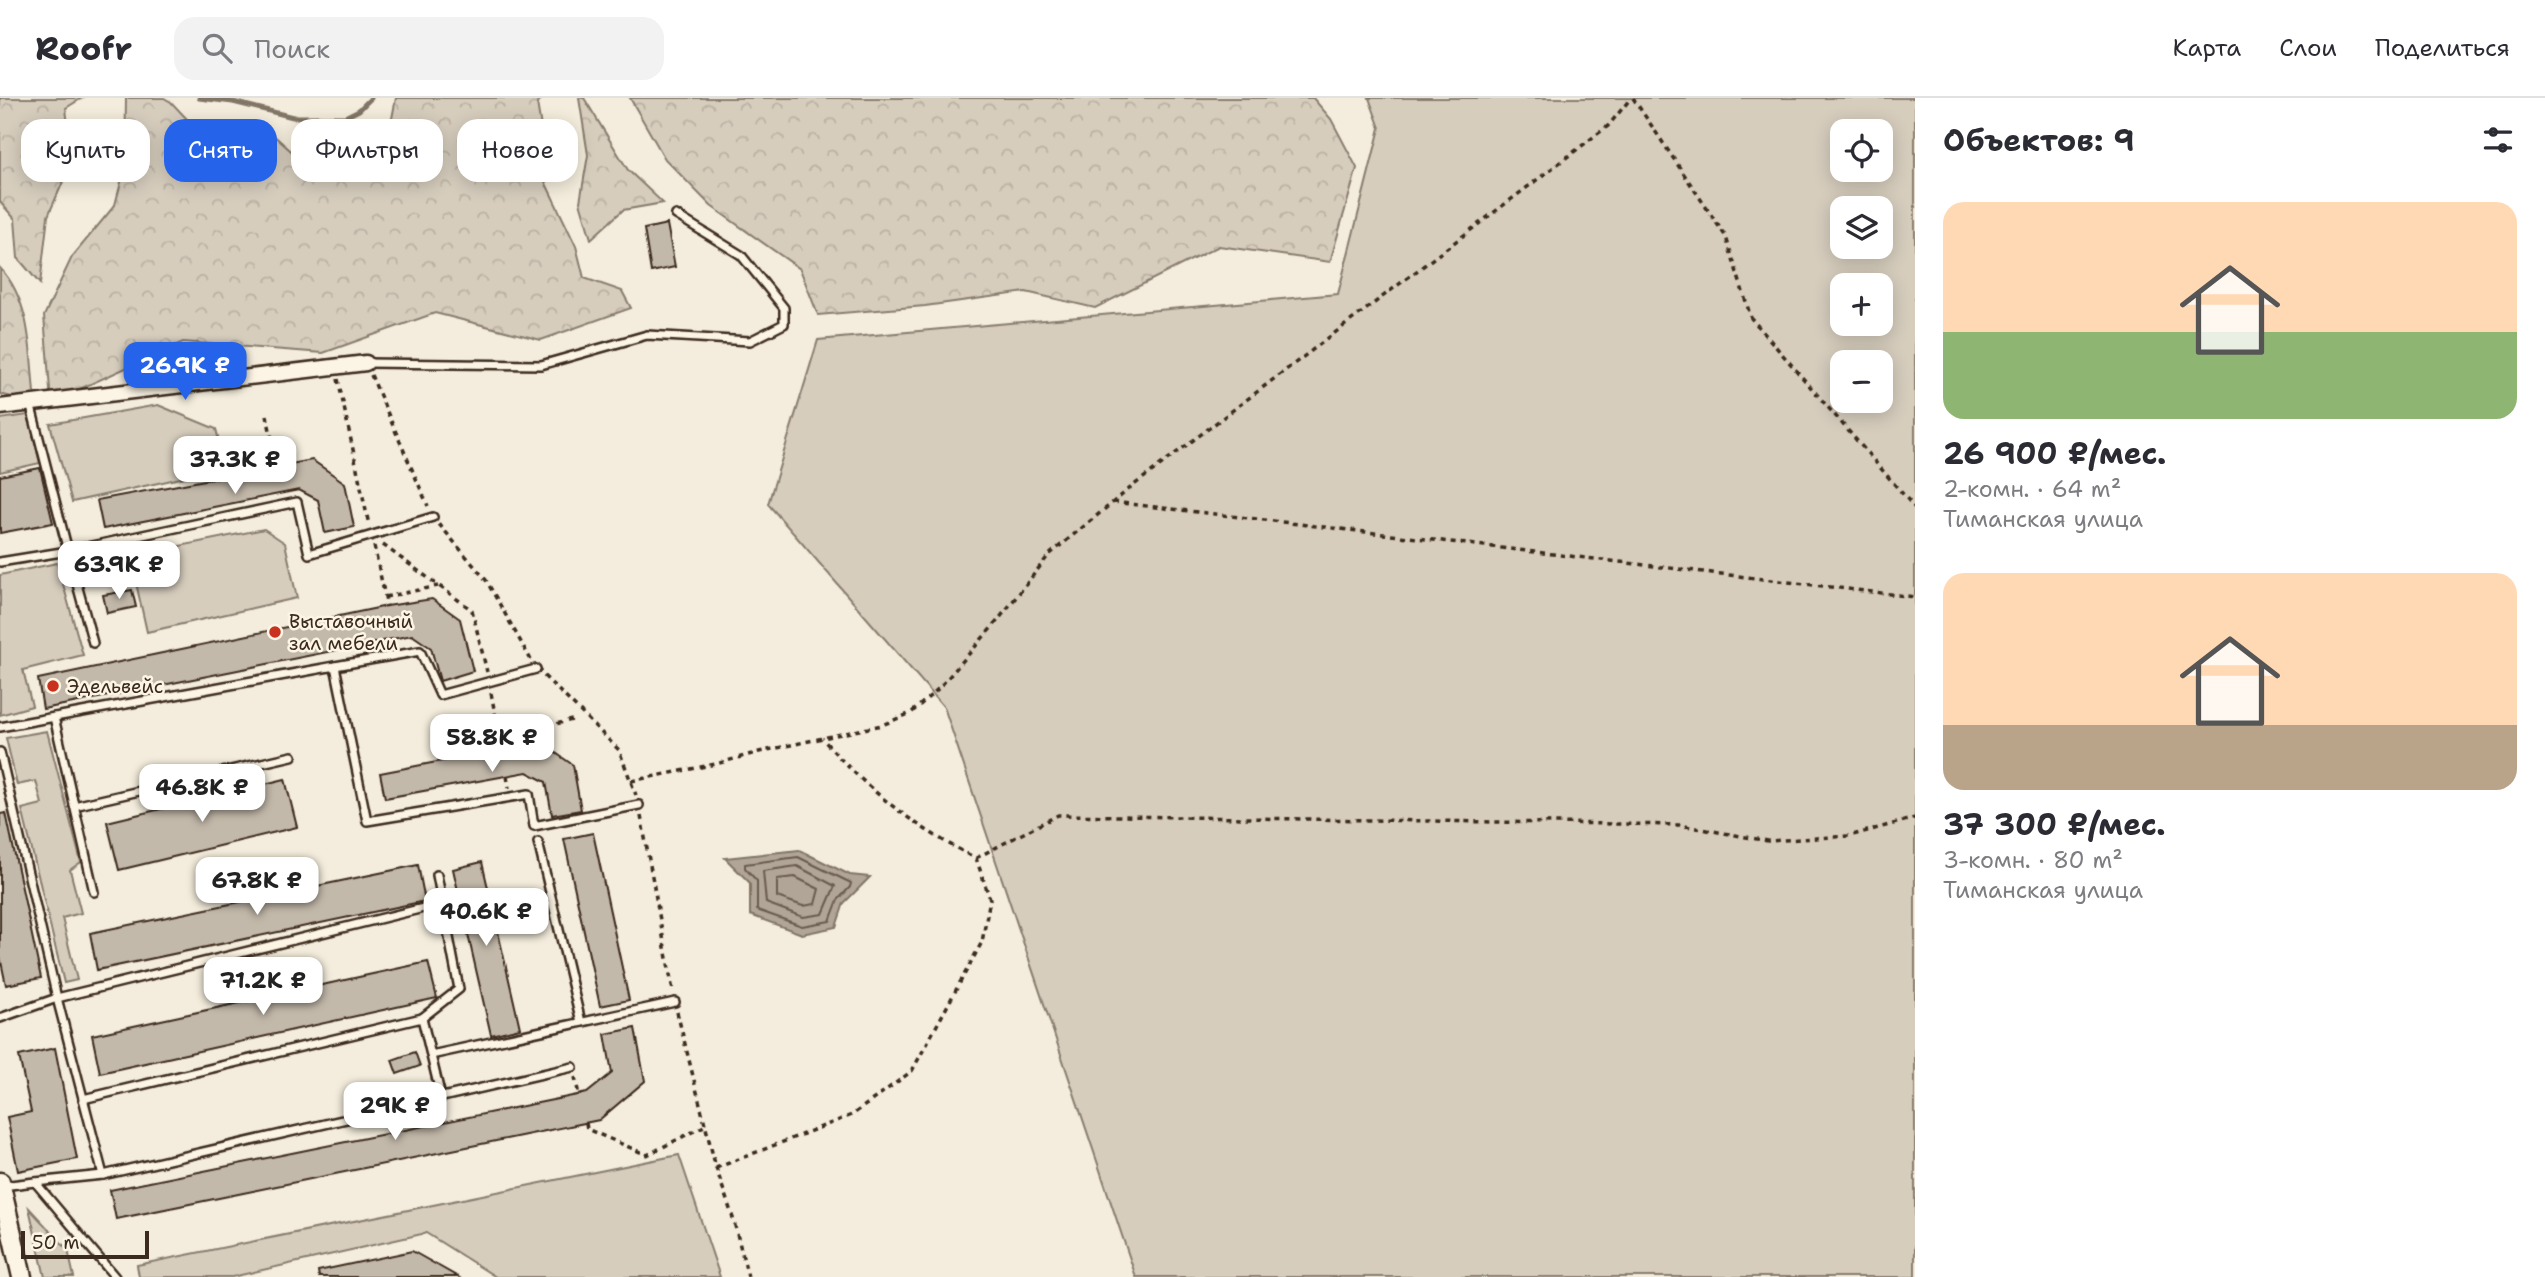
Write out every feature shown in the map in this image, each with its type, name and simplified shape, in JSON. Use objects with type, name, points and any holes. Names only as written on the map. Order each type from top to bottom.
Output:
[{"type":"street","points":[[0,407],[366,363]]},
{"type":"street","points":[[0,1185],[22,1277]]},
{"type":"lane","points":[[366,363],[541,365],[648,335],[750,341],[784,324],[784,308],[741,255],[676,215]]},
{"type":"lane","points":[[30,403],[93,643]]},
{"type":"lane","points":[[0,562],[68,551],[298,502],[309,554],[433,517]]},
{"type":"lane","points":[[0,727],[420,651],[440,695],[536,669]]},
{"type":"lane","points":[[335,666],[367,821],[529,794],[534,826],[639,805]]},
{"type":"lane","points":[[54,717],[94,892]]},
{"type":"lane","points":[[0,752],[57,998],[103,1175]]},
{"type":"lane","points":[[74,806],[292,756]]},
{"type":"lane","points":[[538,842],[581,1022]]},
{"type":"lane","points":[[83,1099],[422,1017],[459,989],[437,875]]},
{"type":"lane","points":[[0,1018],[57,998],[444,903]]},
{"type":"lane","points":[[431,1055],[675,1002]]},
{"type":"lane","points":[[422,1017],[441,1097]]},
{"type":"lane","points":[[0,1185],[103,1175],[573,1067]]},
{"type":"lane","points":[[35,1182],[115,1277]]},
{"type":"path","points":[[631,781],[882,725],[911,713],[939,688],[995,624],[1049,555],[1113,502],[1608,126],[1632,98],[1726,237],[1751,318],[1915,508]]},
{"type":"path","points":[[267,415],[277,467]]},
{"type":"path","points":[[238,465],[275,459]]},
{"type":"path","points":[[1113,502],[1915,597]]},
{"type":"path","points":[[372,537],[387,606]]},
{"type":"path","points":[[385,597],[439,586]]},
{"type":"path","points":[[489,682],[502,750]]},
{"type":"path","points":[[499,738],[572,720]]},
{"type":"path","points":[[716,1168],[852,1115],[912,1071],[982,942],[990,899],[976,858],[939,840],[894,807],[841,761],[822,738]]},
{"type":"path","points":[[976,858],[1058,815],[1680,825],[1768,841],[1849,836],[1915,818]]},
{"type":"path","points":[[573,1067],[579,1095]]},
{"type":"path","points":[[586,1123],[587,1129],[647,1155],[706,1125]]},
{"type":"green space","points":[[0,98],[82,98],[66,108],[67,119],[21,119],[21,182],[63,182],[48,216],[40,284],[18,258],[15,219],[0,202]]},
{"type":"green space","points":[[126,98],[164,98],[187,119],[164,119],[164,182],[277,182],[277,138],[291,151],[291,182],[443,182],[443,119],[392,119],[396,98],[543,98],[537,103],[540,119],[457,119],[457,182],[545,182],[576,246],[584,278],[622,291],[631,308],[541,340],[435,313],[323,353],[183,342],[51,402],[44,316],[72,257],[115,205],[121,182],[150,182],[150,119],[126,119]]},
{"type":"green space","points":[[579,98],[584,98],[628,170],[663,203],[623,210],[591,239],[580,202],[588,155]]},
{"type":"green space","points":[[630,98],[1313,98],[1331,119],[1357,168],[1330,262],[1219,246],[1095,308],[1026,292],[925,306],[818,315],[800,269],[711,206],[665,159]]},
{"type":"green space","points":[[1369,98],[1915,98],[1915,1277],[1136,1277],[944,707],[768,504],[818,340],[1338,294],[1380,128]]},
{"type":"green space","points":[[0,268],[11,282],[24,314],[35,403],[0,394]]},
{"type":"green space","points":[[158,405],[216,429],[226,468],[72,502],[50,424]]},
{"type":"green space","points":[[28,415],[40,463],[0,472],[0,419]]},
{"type":"green space","points":[[264,529],[285,543],[297,598],[147,632],[130,556]]},
{"type":"green space","points":[[57,563],[83,655],[23,670],[32,706],[0,715],[0,575]]},
{"type":"green space","points":[[47,731],[81,862],[70,870],[81,913],[62,918],[77,980],[64,983],[22,809],[42,804],[36,781],[17,785],[6,738]]},
{"type":"green space","points":[[679,1155],[720,1277],[496,1277],[426,1233],[232,1277],[139,1277],[137,1265]]},
{"type":"green space","points":[[29,1208],[68,1250],[74,1277],[45,1277]]},
{"type":"water","points":[[799,850],[850,875],[870,877],[844,903],[836,927],[802,934],[750,915],[750,883],[725,858]]},
{"type":"building","points":[[667,224],[675,267],[651,272],[644,229]]},
{"type":"building","points":[[312,460],[345,483],[354,527],[325,533],[318,500],[299,490],[103,529],[97,500]]},
{"type":"building","points":[[40,468],[53,523],[0,533],[0,476]]},
{"type":"building","points":[[132,590],[136,607],[107,613],[103,595]]},
{"type":"building","points":[[432,599],[460,619],[473,671],[440,681],[431,648],[412,635],[43,709],[38,679]]},
{"type":"building","points":[[540,742],[573,765],[581,810],[552,815],[546,782],[527,772],[385,798],[380,773]]},
{"type":"building","points":[[285,779],[297,827],[119,870],[107,822]]},
{"type":"building","points":[[6,813],[41,978],[6,985],[0,957],[0,814]]},
{"type":"building","points":[[593,833],[629,1000],[600,1006],[564,839]]},
{"type":"building","points":[[482,862],[520,1028],[491,1035],[453,869]]},
{"type":"building","points":[[418,865],[425,901],[97,970],[90,933]]},
{"type":"building","points":[[428,962],[437,998],[100,1073],[92,1035]]},
{"type":"building","points":[[635,1028],[645,1081],[599,1120],[116,1219],[110,1190],[587,1093],[612,1073],[605,1034]]},
{"type":"building","points":[[55,1048],[77,1159],[18,1171],[7,1117],[31,1112],[19,1056]]},
{"type":"building","points":[[415,1052],[420,1066],[397,1074],[392,1060]]},
{"type":"building","points":[[412,1251],[458,1277],[319,1277],[318,1271]]},
{"type":"waterway","points":[[199,98],[233,102],[293,117],[345,117],[359,110],[371,98]]},
{"type":"place","name":"Выставочный зал мебели","points":[[275,632]]},
{"type":"place","name":"Эдельвейс","points":[[53,686]]}]
